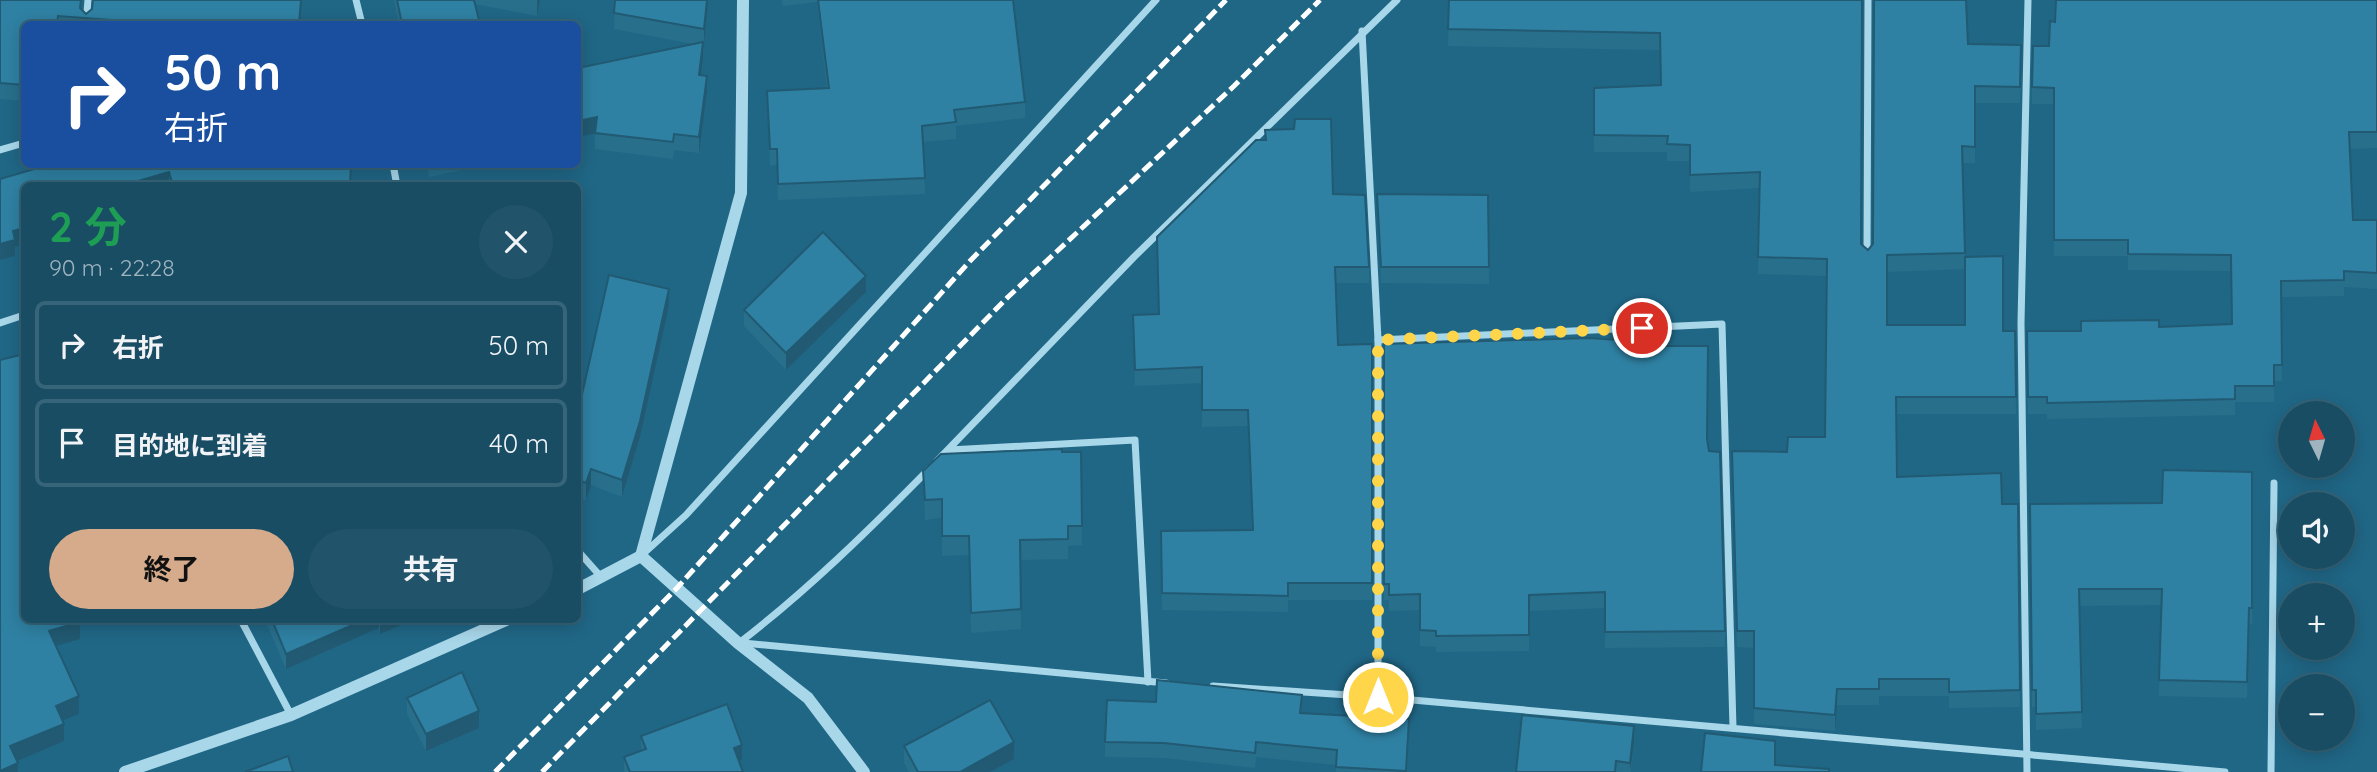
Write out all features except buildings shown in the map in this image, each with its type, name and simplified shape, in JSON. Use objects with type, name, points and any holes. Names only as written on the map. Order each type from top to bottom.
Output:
[{"type":"street","points":[[86,21],[88,0]]},
{"type":"street","points":[[356,0],[361,21]]},
{"type":"street","points":[[642,555],[741,193],[743,0]]},
{"type":"street","points":[[581,588],[642,555],[686,515],[1156,0]]},
{"type":"street","points":[[738,643],[793,601],[836,563],[1133,257],[1362,31],[1397,0]]},
{"type":"street","points":[[1867,261],[1868,0]]},
{"type":"street","points":[[2027,772],[2021,323],[2028,0]]},
{"type":"street","points":[[1362,31],[1378,340],[1378,697]]},
{"type":"street","points":[[0,150],[21,143]]},
{"type":"street","points":[[0,323],[21,316]]},
{"type":"street","points":[[1378,340],[1721,324],[1733,728]]},
{"type":"street","points":[[948,450],[1135,440],[1148,682]]},
{"type":"street","points":[[2271,772],[2274,483]]},
{"type":"street","points":[[581,554],[602,578]]},
{"type":"street","points":[[642,555],[738,643],[808,698],[864,772]]},
{"type":"street","points":[[243,623],[290,715]]},
{"type":"street","points":[[125,772],[290,715],[499,623]]},
{"type":"street","points":[[738,643],[1175,684]]},
{"type":"street","points":[[1202,685],[1378,697],[2027,757],[2225,772]]},
{"type":"railway","points":[[495,772],[677,588],[970,261],[1226,0]]},
{"type":"railway","points":[[542,772],[1008,297],[1234,86],[1320,0]]},
{"type":"route","points":[[1378,697],[1378,340],[1642,328]]}]
